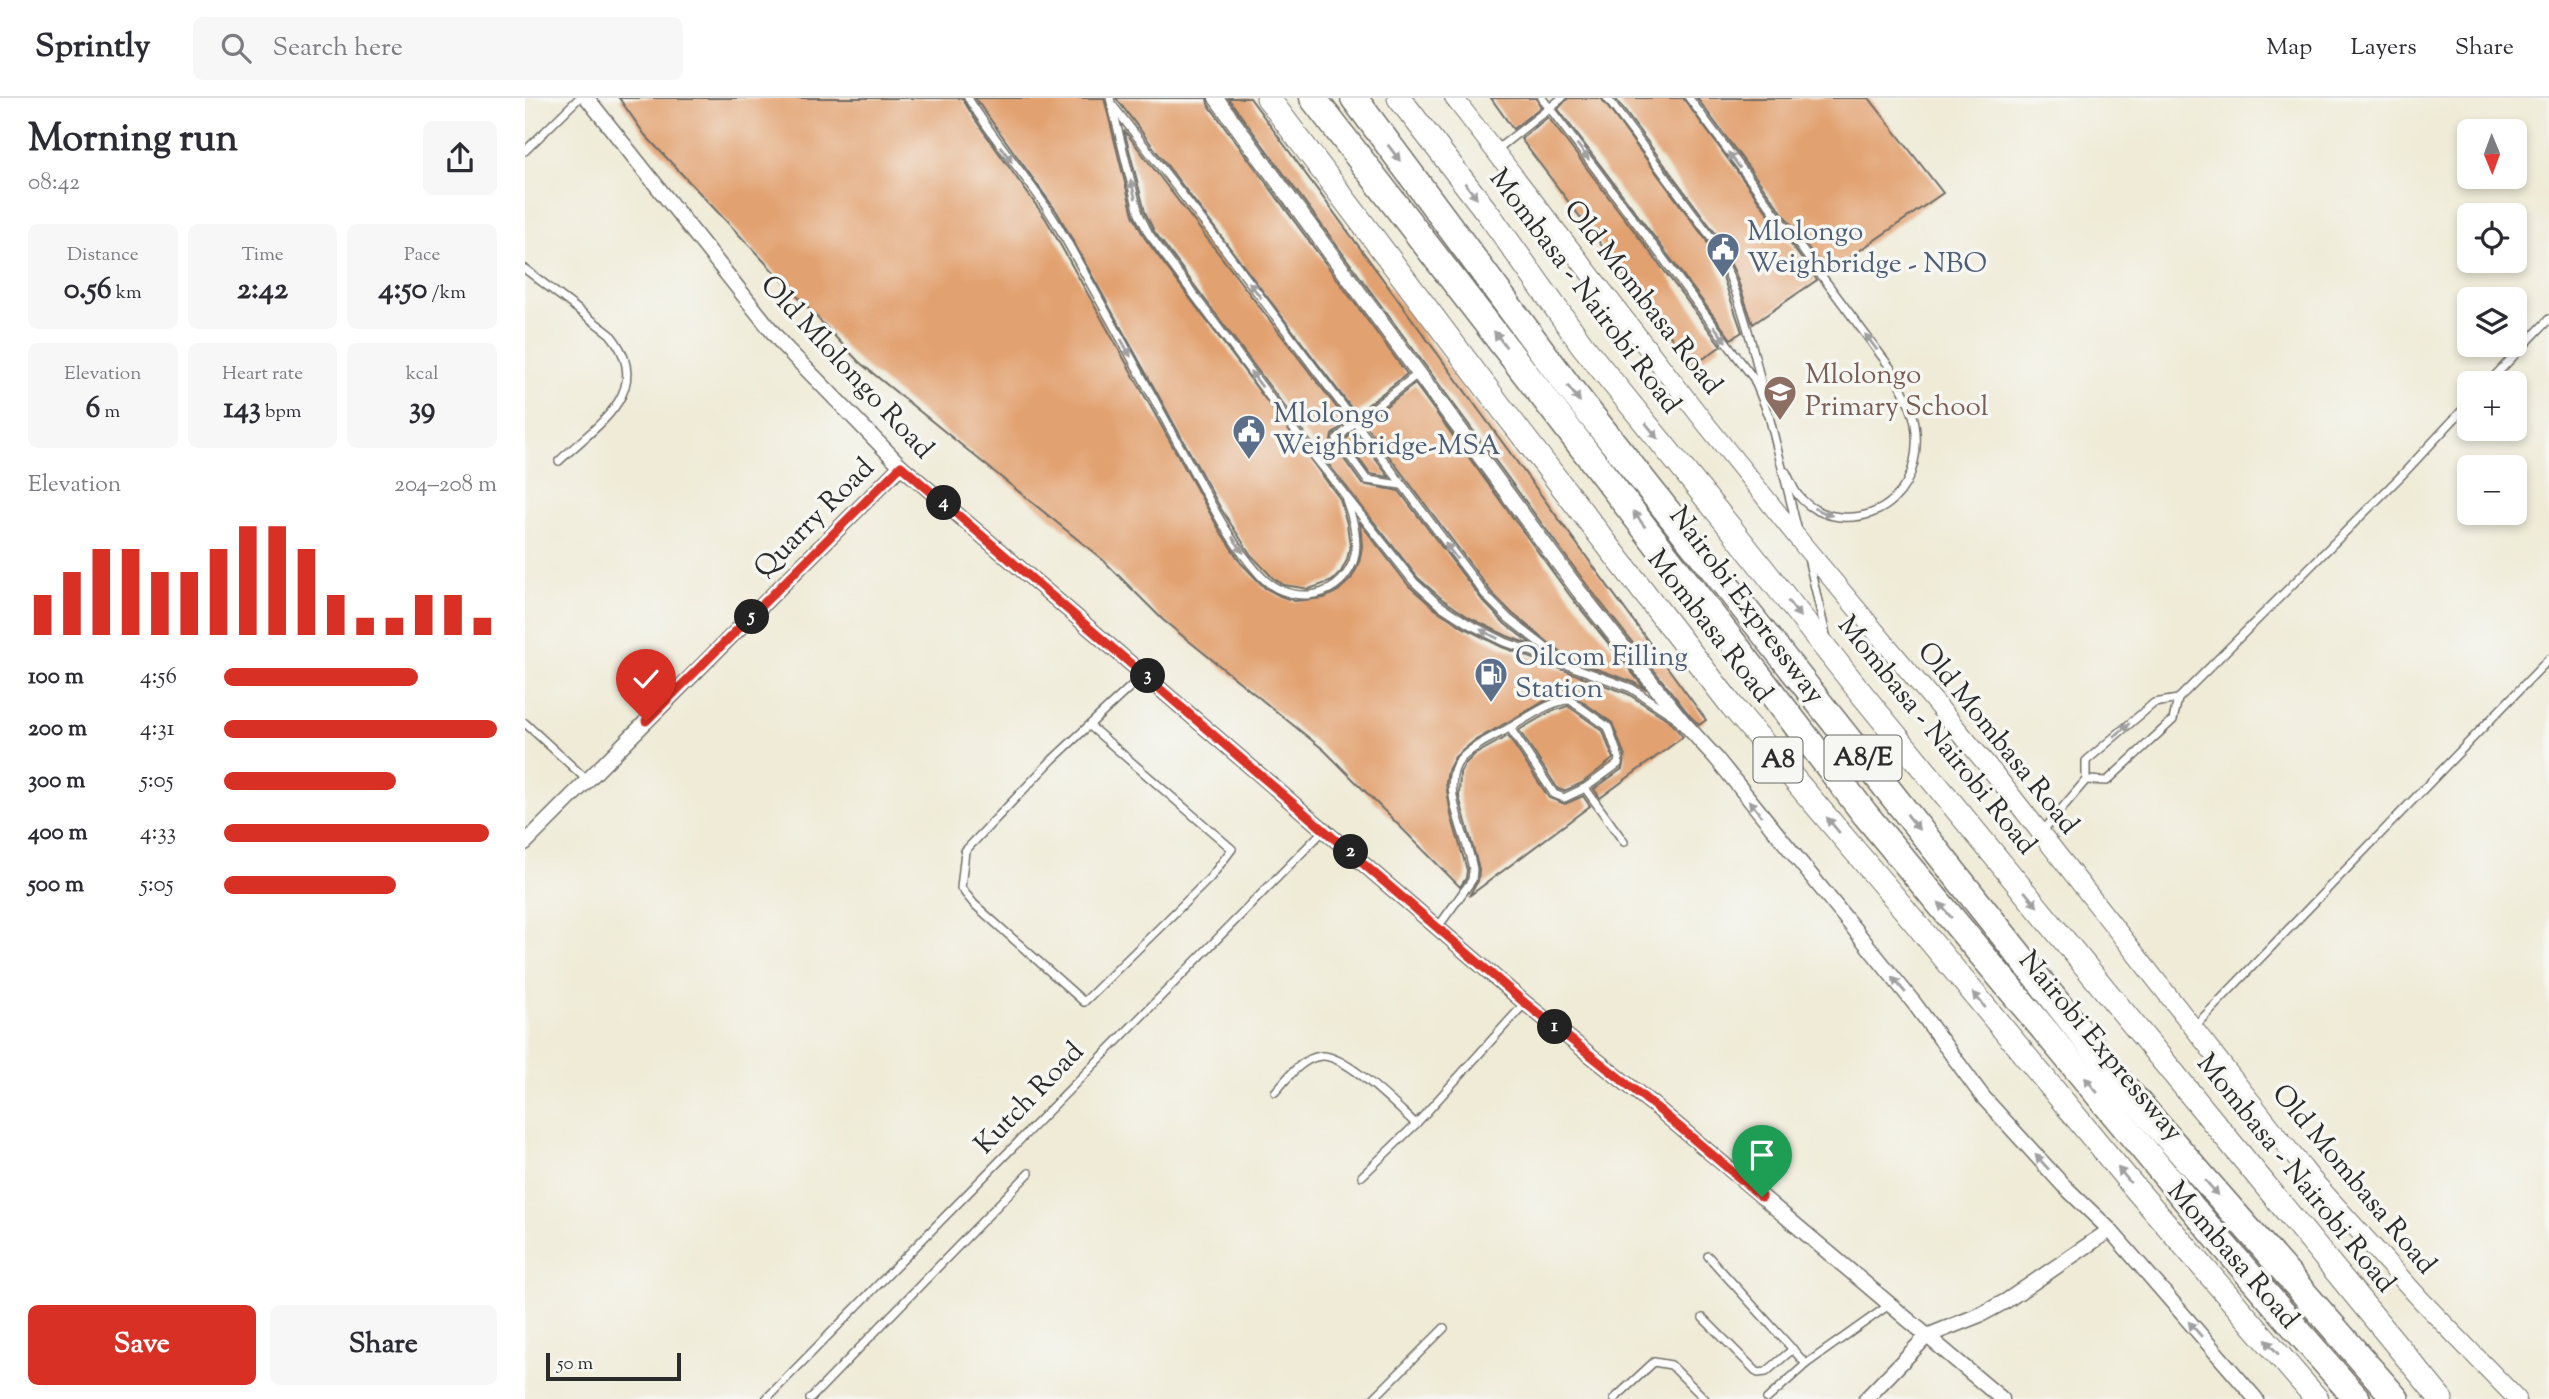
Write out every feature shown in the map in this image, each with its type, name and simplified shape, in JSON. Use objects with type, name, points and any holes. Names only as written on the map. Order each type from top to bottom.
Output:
[{"type":"highway","name":"Mombasa Road","points":[[1268,98],[1503,410],[1732,706],[2128,1180],[2317,1399]]},
{"type":"highway","name":"Nairobi Expressway","points":[[1313,98],[1865,814],[2219,1240],[2357,1399]]},
{"type":"highway","name":"Nairobi Expressway","points":[[1354,98],[1568,386],[2119,1081],[2396,1399]]},
{"type":"highway","name":"Mombasa - Nairobi Road","points":[[1399,98],[1490,216],[1583,346],[1861,693],[2441,1399]]},
{"type":"street","name":"Old Mlolongo Road","points":[[587,98],[783,345],[901,466],[1145,673],[1525,1003],[1657,1108],[2002,1399]]},
{"type":"street","points":[[1216,98],[1579,591],[1684,723],[1716,758],[1914,1003],[1983,1097],[2063,1185],[2110,1230],[2256,1399]]},
{"type":"street","name":"Old Mombasa Road","points":[[1454,98],[1706,424],[1993,772],[2312,1179],[2422,1301],[2517,1399]]},
{"type":"street","name":"Quarry Road","points":[[525,843],[901,466]]},
{"type":"street","points":[[1866,1399],[1927,1336],[1982,1314],[2006,1301],[2110,1230]]},
{"type":"lane","points":[[525,151],[579,98]]},
{"type":"lane","points":[[968,98],[1060,229],[1224,526],[1258,574],[1277,589],[1299,597],[1317,594],[1334,586],[1346,575],[1356,549],[1355,530],[1343,493]]},
{"type":"lane","points":[[1542,98],[1754,379],[1769,416]]},
{"type":"lane","points":[[1494,151],[1562,98]]},
{"type":"lane","points":[[1607,98],[1711,237],[1724,259],[1754,349],[1822,624],[1834,658],[1861,693]]},
{"type":"lane","points":[[1689,98],[1892,370],[1910,404],[1915,424],[1916,456],[1903,488],[1882,508],[1863,516],[1844,518],[1827,515],[1813,508],[1799,496],[1780,462]]},
{"type":"lane","points":[[1111,101],[1139,214],[1149,234],[1413,582],[1438,604],[1467,623],[1505,642],[1631,688],[1684,723]]},
{"type":"lane","points":[[1111,101],[1487,597],[1509,619],[1569,666]]},
{"type":"lane","points":[[525,269],[610,334],[622,348],[628,366],[628,387],[614,408],[559,461]]},
{"type":"lane","points":[[2499,371],[2549,319]]},
{"type":"lane","points":[[1401,485],[1367,480],[1337,439],[1419,373]]},
{"type":"lane","points":[[2086,779],[2107,781],[2173,720],[2178,699],[2457,417]]},
{"type":"lane","points":[[2194,1027],[2549,659]]},
{"type":"lane","points":[[1090,726],[1231,849],[1210,878],[1084,1002],[974,904],[961,888],[965,851],[1052,760],[1145,673]]},
{"type":"lane","points":[[2041,833],[2086,779],[2086,761],[2154,703],[2178,699]]},
{"type":"lane","points":[[1438,927],[1472,880],[1473,870],[1452,789],[1455,769],[1466,754],[1510,728],[1564,700],[1570,700],[1605,723],[1619,758],[1618,764],[1585,788],[1564,797],[1554,794],[1510,728]]},
{"type":"lane","points":[[525,723],[587,780]]},
{"type":"lane","points":[[1585,788],[1624,842]]},
{"type":"lane","name":"Kutch Road","points":[[767,1398],[1325,828]]},
{"type":"lane","points":[[1362,1176],[1416,1124],[1525,1003]]},
{"type":"lane","points":[[1275,1092],[1300,1065],[1320,1056],[1336,1059],[1416,1124]]},
{"type":"lane","points":[[810,1399],[1029,1173]]},
{"type":"lane","points":[[1708,1256],[1806,1364]]},
{"type":"lane","points":[[1767,1399],[1806,1364],[1889,1306]]},
{"type":"lane","points":[[1703,1318],[1758,1373],[1766,1372],[1793,1349]]},
{"type":"lane","points":[[1373,1399],[1444,1328]]},
{"type":"lane","points":[[1614,1399],[1654,1362],[1671,1365],[1705,1399]]},
{"type":"building","points":[[619,98],[962,98],[1046,219],[1220,531],[1241,563],[1265,588],[1295,601],[1324,598],[1338,591],[1351,579],[1359,564],[1362,546],[1360,523],[1409,586],[1435,609],[1464,628],[1502,647],[1628,694],[1670,721],[1683,737],[1600,798],[1594,789],[1622,769],[1625,756],[1612,723],[1573,695],[1561,695],[1545,701],[1474,741],[1455,757],[1448,770],[1446,783],[1451,815],[1467,870],[1466,878],[1460,887],[1324,750],[1163,620],[1103,560],[859,362],[645,135]]},
{"type":"building","points":[[975,98],[1104,98],[1133,215],[1144,237],[1340,499],[1350,546],[1341,572],[1332,581],[1309,589],[1284,585],[1273,578],[1251,555],[1221,509],[1057,212]]},
{"type":"building","points":[[1116,98],[1207,98],[1208,104],[1407,374],[1356,414]]},
{"type":"building","points":[[1228,98],[1250,98],[1706,720],[1699,725],[1691,717],[1587,585]]},
{"type":"building","points":[[1491,98],[1536,98],[1541,107],[1513,129]]},
{"type":"building","points":[[1568,98],[1601,98],[1706,240],[1723,277],[1742,332],[1731,339],[1558,109]]},
{"type":"building","points":[[1615,98],[1683,98],[1817,280],[1753,324],[1735,273],[1716,234]]},
{"type":"building","points":[[1697,98],[1869,98],[1943,193],[1827,273]]},
{"type":"building","points":[[1548,117],[1721,346],[1693,366],[1521,139]]},
{"type":"building","points":[[1124,130],[1347,421],[1332,435],[1331,441],[1362,484],[1399,491],[1483,601],[1505,624],[1534,646],[1470,618],[1418,578],[1308,438],[1154,231],[1145,212]]},
{"type":"building","points":[[1415,384],[1571,597],[1646,690],[1633,682],[1569,659],[1513,614],[1492,593],[1364,423]]},
{"type":"building","points":[[1354,431],[1389,477],[1370,474],[1345,440]]},
{"type":"building","points":[[1568,706],[1603,731],[1613,759],[1582,783],[1564,791],[1558,789],[1519,730],[1550,712]]},
{"type":"building","points":[[1508,736],[1549,798],[1565,804],[1583,796],[1590,806],[1469,896],[1478,881],[1479,869],[1459,797],[1460,773],[1474,755]]},
{"type":"place","name":"Mlolongo Weighbridge - NBO","points":[[1723,279]]},
{"type":"place","name":"Mlolongo Primary School","points":[[1780,422]]},
{"type":"place","name":"Mlolongo Weighbridge-MSA","points":[[1249,461]]},
{"type":"place","name":"Oilcom Filling Station","points":[[1491,704]]},
{"type":"route","points":[[646,721],[823,547],[901,466],[1145,673],[1525,1003],[1657,1108],[1762,1197]]}]
